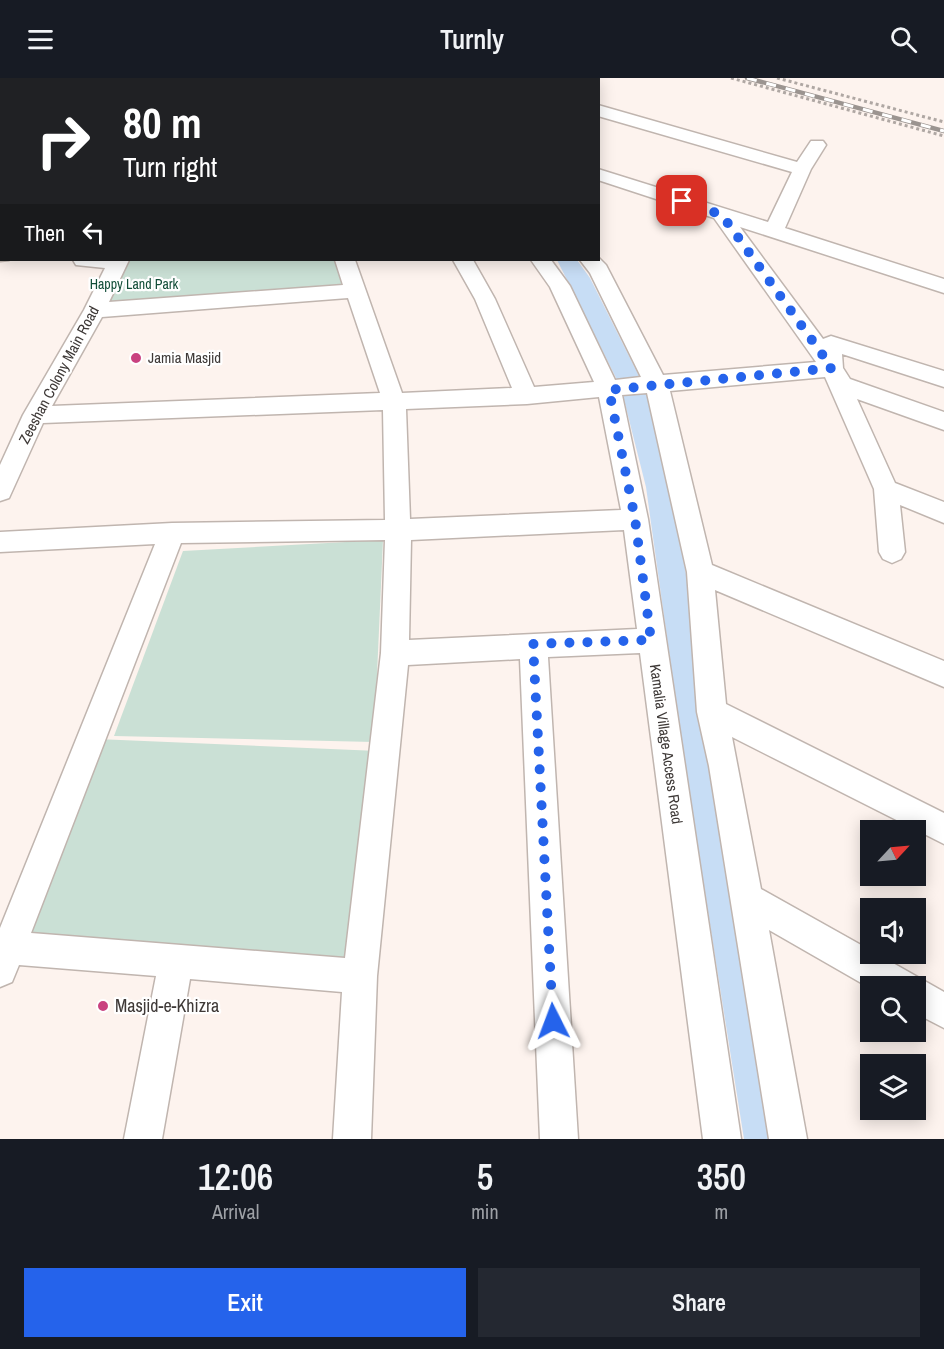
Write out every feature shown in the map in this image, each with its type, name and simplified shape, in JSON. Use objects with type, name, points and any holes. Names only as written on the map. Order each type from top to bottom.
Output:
[{"type":"street","points":[[600,111],[802,169]]},
{"type":"street","points":[[773,232],[802,169],[817,145]]},
{"type":"street","points":[[600,175],[944,286]]},
{"type":"street","points":[[722,215],[842,385],[944,421]]},
{"type":"street","name":"Zeeshan Colony Main Road","points":[[0,491],[35,415],[95,310],[119,261]]},
{"type":"street","points":[[345,261],[394,401],[398,530],[394,653],[360,976],[352,1139]]},
{"type":"street","points":[[464,261],[485,299],[527,396]]},
{"type":"street","name":"Kamalia Village Access Road","points":[[542,261],[560,286],[609,390],[635,519],[722,1139]]},
{"type":"street","points":[[591,261],[598,270],[657,386],[700,572],[712,712],[724,766],[788,1139]]},
{"type":"street","points":[[95,310],[356,291]]},
{"type":"street","points":[[892,552],[886,489],[832,368],[831,343],[944,379]]},
{"type":"street","points":[[35,415],[527,396],[657,386],[832,368]]},
{"type":"street","points":[[886,489],[944,513]]},
{"type":"street","points":[[0,543],[172,533],[398,530],[635,519]]},
{"type":"street","points":[[172,533],[3,955],[176,960],[360,976]]},
{"type":"street","points":[[700,572],[944,674]]},
{"type":"street","points":[[394,653],[533,644],[651,640]]},
{"type":"street","points":[[533,644],[559,1139]]},
{"type":"street","points":[[712,712],[944,829]]},
{"type":"street","points":[[745,898],[883,976]]},
{"type":"street","points":[[143,1139],[176,960]]},
{"type":"street","points":[[926,1000],[944,1011]]},
{"type":"path","points":[[730,78],[944,136]]},
{"type":"path","points":[[777,78],[944,122]]},
{"type":"green space","name":"Happy Land Park","points":[[119,261],[345,261],[356,291],[95,310]]},
{"type":"green space","points":[[383,540],[374,742],[114,736],[183,551]]},
{"type":"green space","points":[[97,739],[378,751],[359,972],[14,943]]},
{"type":"waterway","points":[[568,261],[579,278],[633,388],[659,487],[701,767],[764,1139]]},
{"type":"railway","points":[[747,78],[944,131]]},
{"type":"place","name":"Jamia Masjid","points":[[136,358]]},
{"type":"place","name":"Masjid-e-Khizra","points":[[103,1006]]},
{"type":"route","points":[[553,1021],[533,644],[651,640],[635,519],[609,390],[832,368],[722,215],[682,201]]}]
